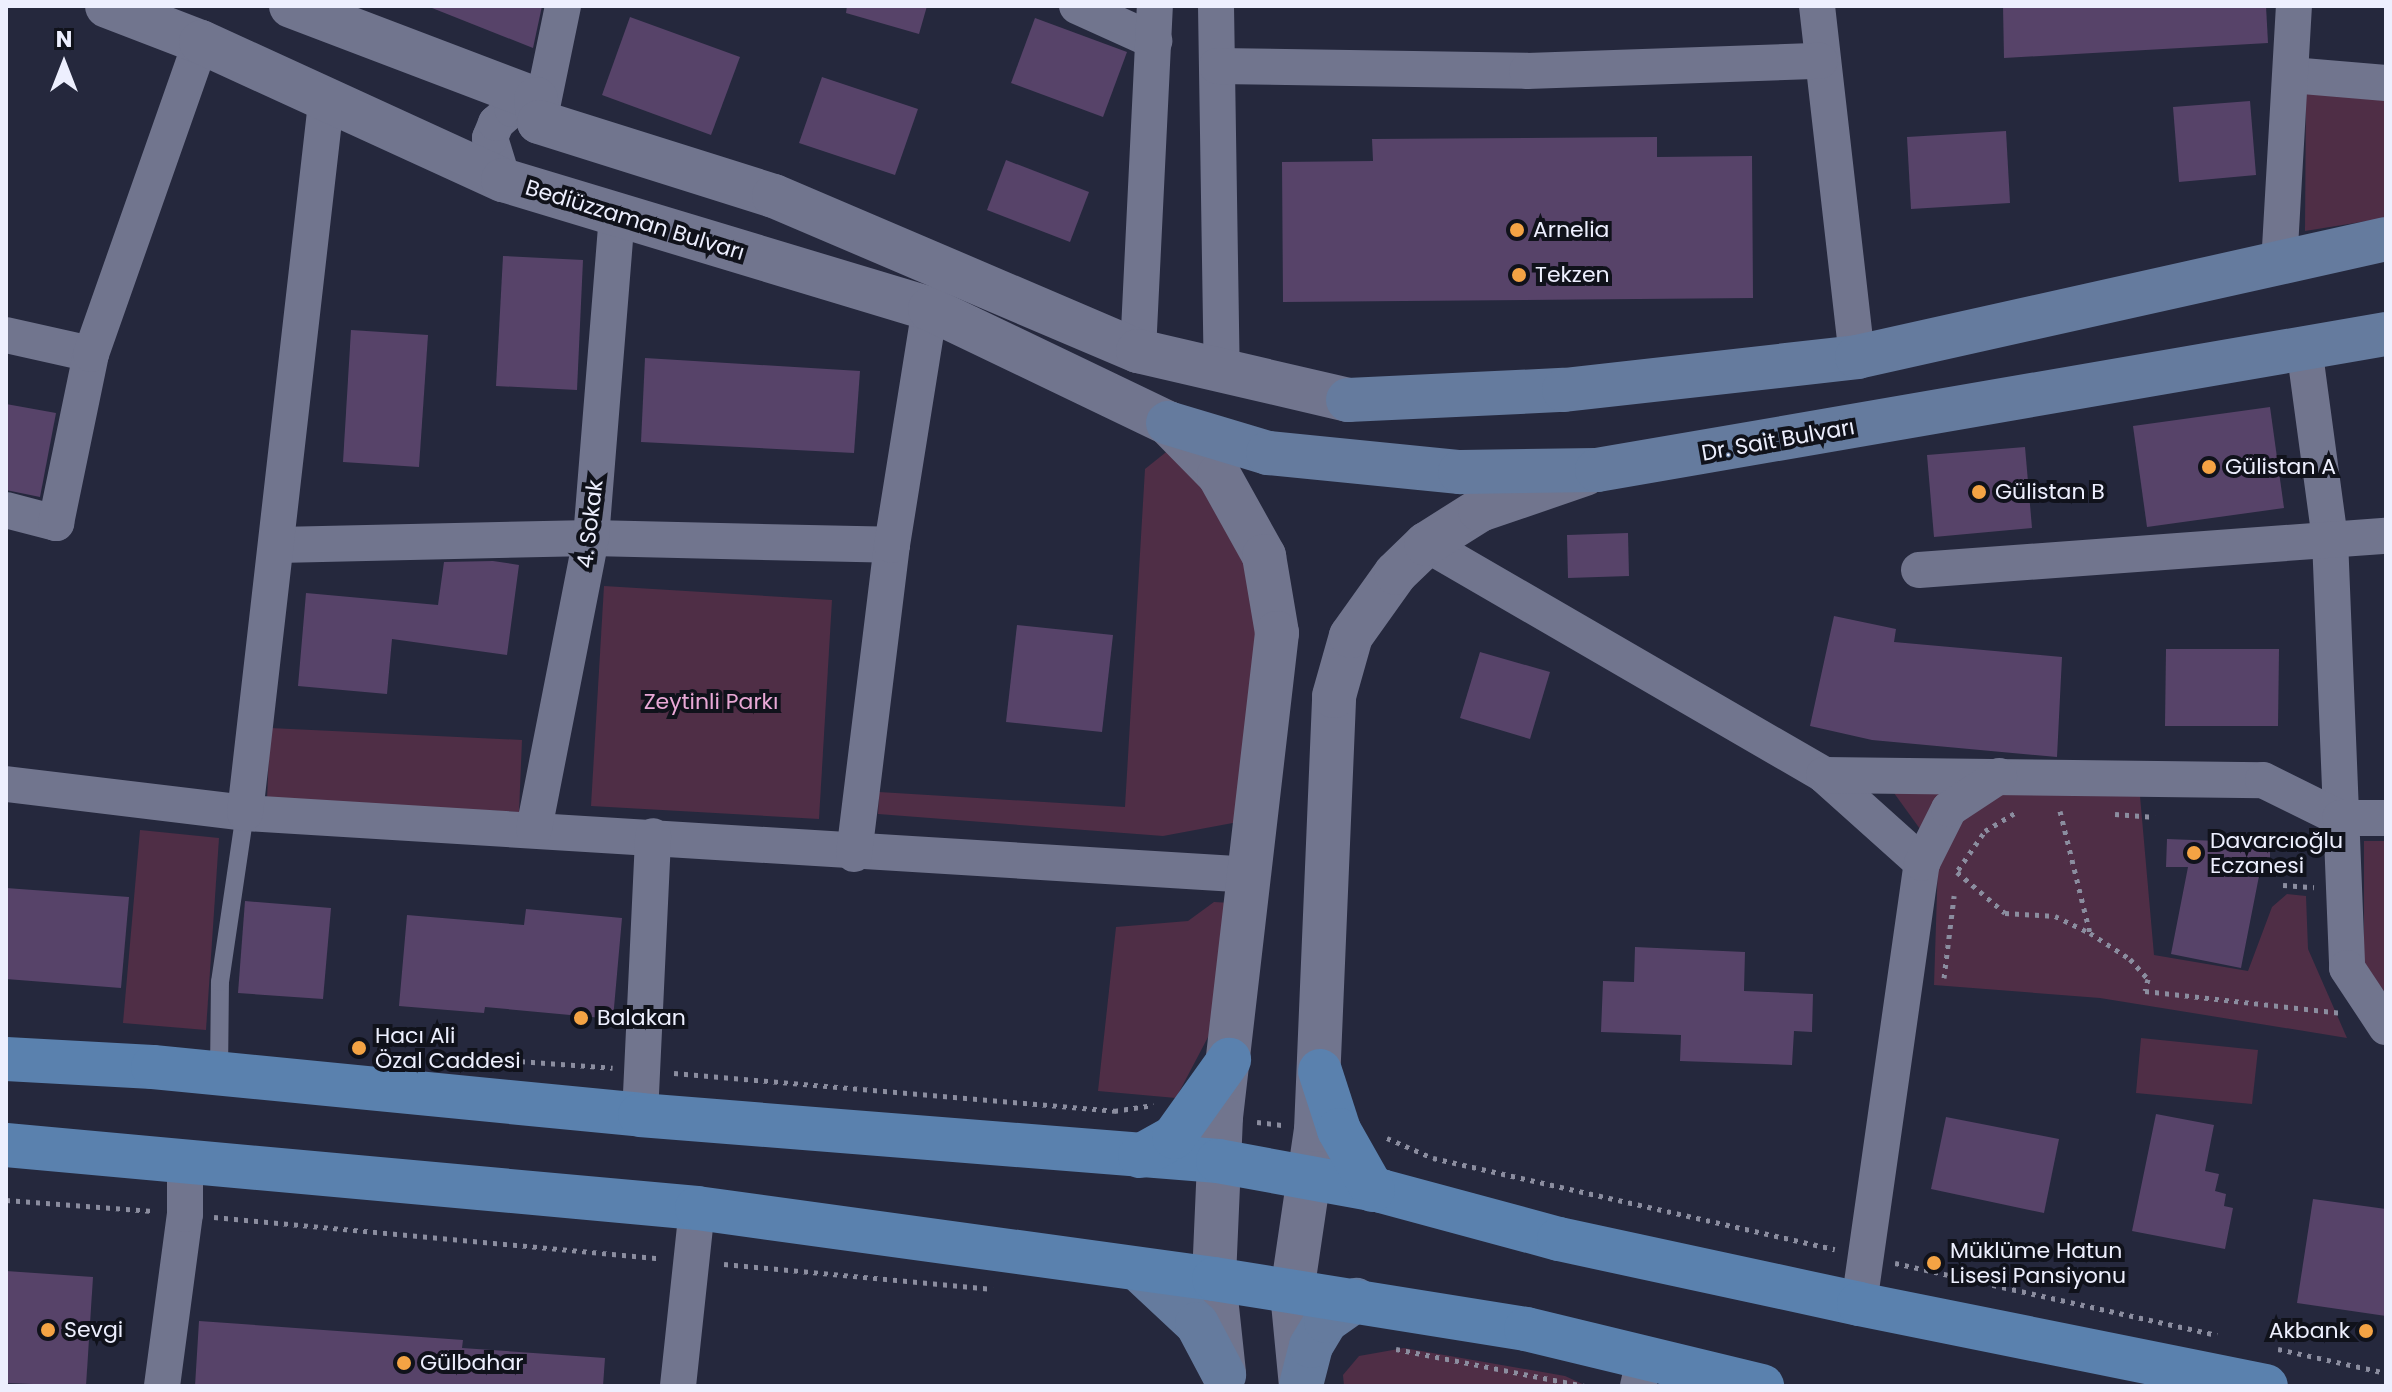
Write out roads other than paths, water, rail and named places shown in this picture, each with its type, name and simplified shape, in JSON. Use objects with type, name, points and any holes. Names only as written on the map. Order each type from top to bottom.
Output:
[{"type":"main road","points":[[1348,400],[1564,390],[1857,357],[2386,239]]},
{"type":"main road","name":"Dr. Sait Bulvarı","points":[[1168,423],[1268,453],[1460,472],[1597,470],[2386,334]]},
{"type":"main road","points":[[6,1059],[219,1074],[640,1115],[1218,1161],[1373,1190],[1559,1239],[1859,1304],[2266,1386]]},
{"type":"main road","points":[[1140,1156],[1174,1137],[1229,1060]]},
{"type":"main road","points":[[1320,1071],[1339,1130],[1373,1190]]},
{"type":"main road","points":[[6,1145],[185,1158],[697,1208],[1356,1300],[1526,1329],[1641,1373],[1762,1386]]},
{"type":"main road","points":[[1139,1270],[1197,1324],[1226,1380]]},
{"type":"main road","points":[[1301,1386],[1311,1346],[1326,1321],[1356,1300]]},
{"type":"street","name":"Bediüzzaman Bulvarı","points":[[107,6],[201,42],[326,103],[503,180],[930,309],[1168,423],[1219,475],[1264,556],[1277,633],[1218,1161],[1214,1279],[1226,1380]]},
{"type":"street","points":[[291,6],[537,110],[774,196],[1138,351],[1348,400]]},
{"type":"street","points":[[537,110],[563,6]]},
{"type":"street","points":[[1077,6],[1155,23],[1138,351]]},
{"type":"street","points":[[1216,6],[1222,369]]},
{"type":"street","points":[[1817,6],[1820,61],[1857,357]]},
{"type":"street","points":[[2279,265],[2294,6]]},
{"type":"street","points":[[6,510],[56,523],[91,354],[201,42]]},
{"type":"street","points":[[1217,66],[1527,71],[1820,61]]},
{"type":"street","points":[[2291,75],[2386,83]]},
{"type":"street","points":[[245,813],[278,545],[326,103]]},
{"type":"street","points":[[503,180],[490,138],[496,123],[512,109],[537,110]]},
{"type":"street","name":"4. Sokak","points":[[534,829],[591,538],[617,216]]},
{"type":"street","points":[[854,854],[892,545],[930,309]]},
{"type":"street","points":[[6,335],[91,354]]},
{"type":"street","points":[[2304,347],[2330,539],[2347,968],[2386,1027]]},
{"type":"street","points":[[1301,1386],[1292,1292],[1310,1176],[1320,1071],[1334,696],[1351,636],[1396,573],[1426,544],[1480,510],[1597,470]]},
{"type":"street","points":[[1919,570],[2386,536]]},
{"type":"street","points":[[278,545],[591,538],[892,545]]},
{"type":"street","points":[[1426,544],[1824,775],[1922,863]]},
{"type":"street","points":[[1824,775],[2263,780],[2340,818],[2386,818]]},
{"type":"street","points":[[1859,1304],[1922,863],[1949,809],[1999,776]]},
{"type":"street","points":[[6,784],[245,813],[653,836],[854,854],[1252,875]]},
{"type":"street","points":[[640,1115],[653,836]]},
{"type":"street","points":[[162,1386],[185,1214],[185,1158]]},
{"type":"street","points":[[678,1386],[697,1208]]},
{"type":"lane","points":[[219,1074],[220,982],[245,813]]},
{"type":"place","name":"Arnelia","points":[[1517,230]]},
{"type":"place","name":"Tekzen","points":[[1519,275]]},
{"type":"place","name":"Gülistan A","points":[[2209,467]]},
{"type":"place","name":"Gülistan B","points":[[1979,492]]},
{"type":"place","name":"Davarcıoğlu Eczanesi","points":[[2194,853]]},
{"type":"place","name":"Balakan","points":[[581,1018]]},
{"type":"place","name":"Hacı Ali Özal Caddesi","points":[[359,1048]]},
{"type":"place","name":"Müklüme Hatun Lisesi Pansiyonu","points":[[1934,1263]]},
{"type":"place","name":"Sevgi","points":[[48,1330]]},
{"type":"place","name":"Akbank","points":[[2366,1331]]},
{"type":"place","name":"Gülbahar","points":[[404,1363]]},
{"type":"park label","name":"Zeytinli Parkı","points":[[711,702]]}]
